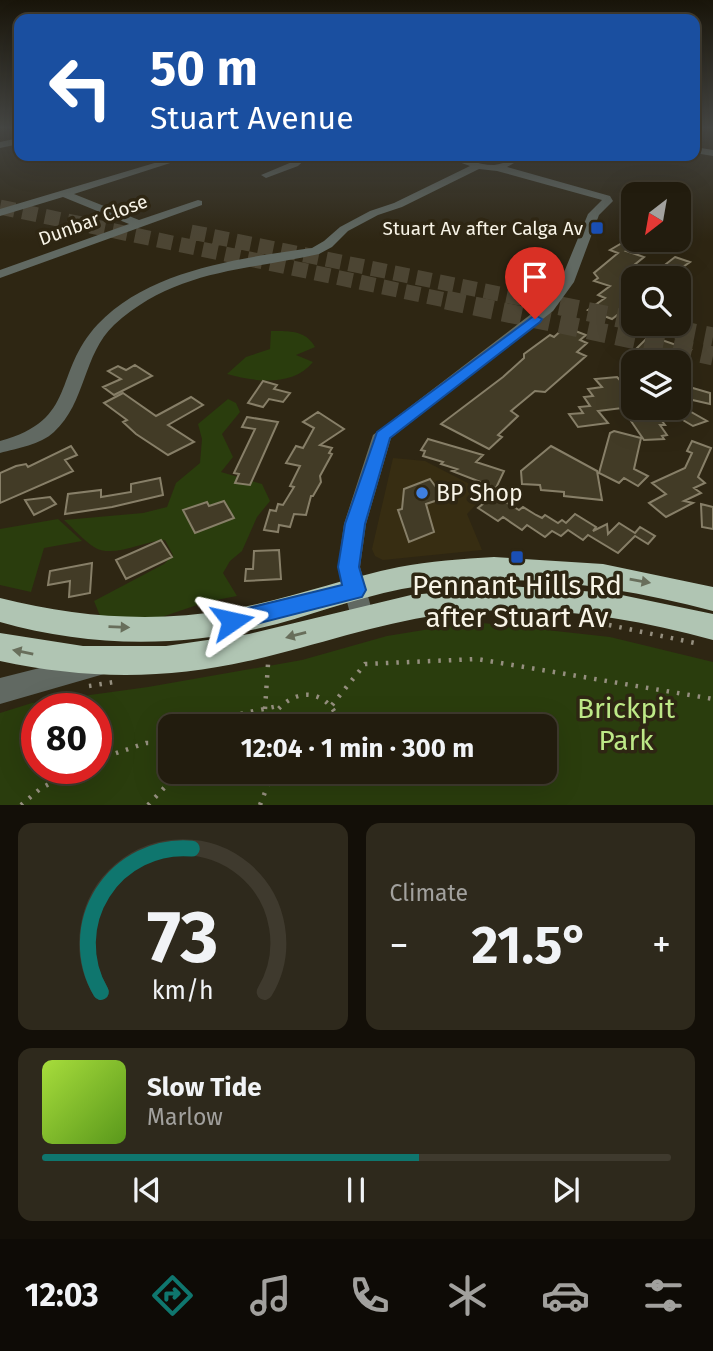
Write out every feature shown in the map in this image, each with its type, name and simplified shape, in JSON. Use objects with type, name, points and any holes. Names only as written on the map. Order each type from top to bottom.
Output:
[{"type":"highway","points":[[0,647],[110,672],[222,653],[358,604],[420,575],[480,569],[589,571],[713,598]]},
{"type":"highway","points":[[1,612],[69,624],[165,628],[358,604],[498,597],[536,598],[595,602],[707,636]]},
{"type":"street","points":[[0,213],[156,166]]},
{"type":"street","points":[[266,175],[291,166]]},
{"type":"street","points":[[0,447],[28,439],[60,419],[83,359],[102,329],[131,306],[169,284],[206,269],[314,251],[328,244],[344,229],[374,213],[481,166],[498,168],[604,197],[608,201],[589,225],[567,282],[548,308],[383,435],[355,524],[349,567],[358,604]]},
{"type":"street","points":[[498,168],[503,166]]},
{"type":"street","points":[[65,194],[139,224]]},
{"type":"street","name":"Dunbar Close","points":[[0,274],[198,203]]},
{"type":"street","points":[[0,691],[110,672]]},
{"type":"path","points":[[601,624],[707,636]]},
{"type":"path","points":[[265,709],[269,657]]},
{"type":"path","points":[[332,705],[365,664],[477,659],[713,699]]},
{"type":"path","points":[[76,688],[110,672]]},
{"type":"path","points":[[241,714],[278,706],[300,695],[312,695],[332,705],[338,714]]},
{"type":"path","points":[[274,714],[278,706]]},
{"type":"path","points":[[112,755],[146,743],[158,743]]},
{"type":"path","points":[[21,805],[49,784]]},
{"type":"path","points":[[148,805],[166,784]]},
{"type":"path","points":[[260,805],[268,784]]},
{"type":"shaded area","points":[[393,458],[425,461],[487,493],[467,514],[482,550],[383,560],[375,556],[372,549]]},
{"type":"green space","points":[[271,331],[302,334],[307,337],[315,347],[296,355],[313,362],[295,376],[284,379],[249,379],[227,374],[246,357],[270,349]]},
{"type":"green space","points":[[228,399],[236,403],[240,412],[222,434],[233,457],[221,472],[262,484],[270,501],[257,517],[242,551],[230,561],[223,573],[237,596],[206,602],[144,623],[100,616],[94,601],[164,564],[173,555],[165,540],[119,550],[101,550],[86,541],[64,520],[143,513],[167,507],[176,483],[200,463],[202,439],[198,424]]},
{"type":"green space","points":[[58,519],[82,541],[44,548],[31,592],[0,585],[0,529]]},
{"type":"green space","name":"Brickpit Park","points":[[473,622],[610,637],[713,662],[713,805],[0,805],[0,713],[21,706],[21,784],[112,784],[112,693],[104,693],[302,660],[387,636]]},
{"type":"building","points":[[621,244],[621,252],[644,257],[633,266],[621,266],[621,312],[612,319],[588,310],[605,298],[598,295],[610,286],[594,281],[598,278],[594,273],[618,253],[610,250]]},
{"type":"building","points":[[675,257],[690,262],[684,266],[663,266]]},
{"type":"building","points":[[565,327],[586,335],[580,340],[587,343],[577,352],[586,356],[545,392],[535,391],[511,411],[518,416],[498,435],[502,437],[489,449],[441,424],[503,377],[524,358],[524,354],[550,335],[554,337]]},
{"type":"building","points":[[646,339],[659,339],[691,350],[635,350]]},
{"type":"building","points":[[135,365],[152,376],[114,395],[103,387],[121,379],[108,371],[118,366],[126,370]]},
{"type":"building","points":[[617,377],[621,381],[621,408],[598,411],[608,423],[578,427],[569,414],[583,413],[579,407],[590,406],[584,397],[593,396],[588,389],[602,387],[595,379]]},
{"type":"building","points":[[263,381],[277,385],[274,389],[290,393],[283,402],[269,399],[263,407],[248,403]]},
{"type":"building","points":[[691,387],[710,393],[710,404],[691,400]]},
{"type":"building","points":[[123,393],[156,416],[191,397],[203,405],[168,425],[194,442],[168,455],[136,434],[123,422],[127,420],[104,403]]},
{"type":"building","points":[[318,412],[344,429],[320,445],[332,448],[329,453],[332,454],[320,476],[321,482],[311,496],[306,515],[294,514],[290,527],[279,525],[278,532],[264,530],[270,510],[276,511],[278,504],[283,505],[294,487],[290,486],[300,466],[286,463],[296,446],[303,448],[314,428],[303,422]]},
{"type":"building","points":[[691,412],[707,421],[693,426],[683,420],[691,420]]},
{"type":"building","points":[[247,417],[278,422],[250,485],[235,483],[239,474],[234,473],[255,429],[242,427]]},
{"type":"building","points":[[630,420],[661,420],[665,425],[660,425],[667,435],[662,436],[664,439],[644,440]]},
{"type":"building","points":[[614,431],[641,438],[634,469],[648,476],[638,486],[624,478],[619,483],[599,473],[610,433]]},
{"type":"building","points":[[428,439],[483,455],[476,462],[504,471],[496,488],[452,471],[457,469],[441,464],[443,462],[423,456],[425,451],[421,450]]},
{"type":"building","points":[[692,441],[711,448],[698,477],[705,483],[694,488],[701,493],[684,501],[693,503],[666,517],[649,503],[666,494],[652,483],[685,468],[692,453],[687,451]]},
{"type":"building","points":[[71,446],[77,455],[65,460],[73,471],[0,503],[0,473],[16,466],[26,464],[28,467]]},
{"type":"building","points":[[551,446],[597,471],[602,500],[564,496],[564,492],[541,490],[540,485],[522,484],[521,471]]},
{"type":"building","points":[[160,478],[163,495],[65,514],[68,494],[101,490],[101,497],[131,492],[131,484]]},
{"type":"building","points":[[430,479],[444,498],[426,504],[434,532],[409,542],[398,510],[402,509],[404,489]]},
{"type":"building","points":[[494,495],[519,510],[523,507],[542,518],[545,515],[558,523],[562,520],[566,523],[575,514],[596,527],[593,531],[607,524],[608,534],[619,523],[635,533],[640,527],[655,536],[648,544],[635,536],[618,553],[588,535],[583,540],[568,530],[561,536],[552,531],[545,537],[527,525],[522,530],[503,517],[498,521],[478,508]]},
{"type":"building","points":[[50,497],[56,504],[34,515],[25,500]]},
{"type":"building","points":[[224,501],[234,518],[195,533],[183,510],[207,502],[209,506]]},
{"type":"building","points":[[701,504],[713,507],[713,529],[702,527]]},
{"type":"building","points":[[161,540],[172,557],[126,579],[116,560]]},
{"type":"building","points":[[279,550],[281,579],[245,581],[246,569],[253,569],[254,551]]},
{"type":"building","points":[[92,563],[90,593],[69,597],[70,581],[48,585],[50,571]]},
{"type":"tunnel","points":[[0,207],[455,302]]},
{"type":"tunnel","points":[[191,232],[539,302]]},
{"type":"tunnel","points":[[446,300],[713,356]]},
{"type":"tunnel","points":[[531,300],[621,318]]},
{"type":"tunnel","points":[[691,333],[713,337]]},
{"type":"place","name":"Stuart Av after Calga Av","points":[[597,228]]},
{"type":"place","name":"BP Shop","points":[[422,493]]},
{"type":"place","name":"Pennant Hills Rd after Stuart Av","points":[[517,557]]},
{"type":"route","points":[[232,621],[355,590],[349,567],[355,524],[383,435],[535,319]]}]
